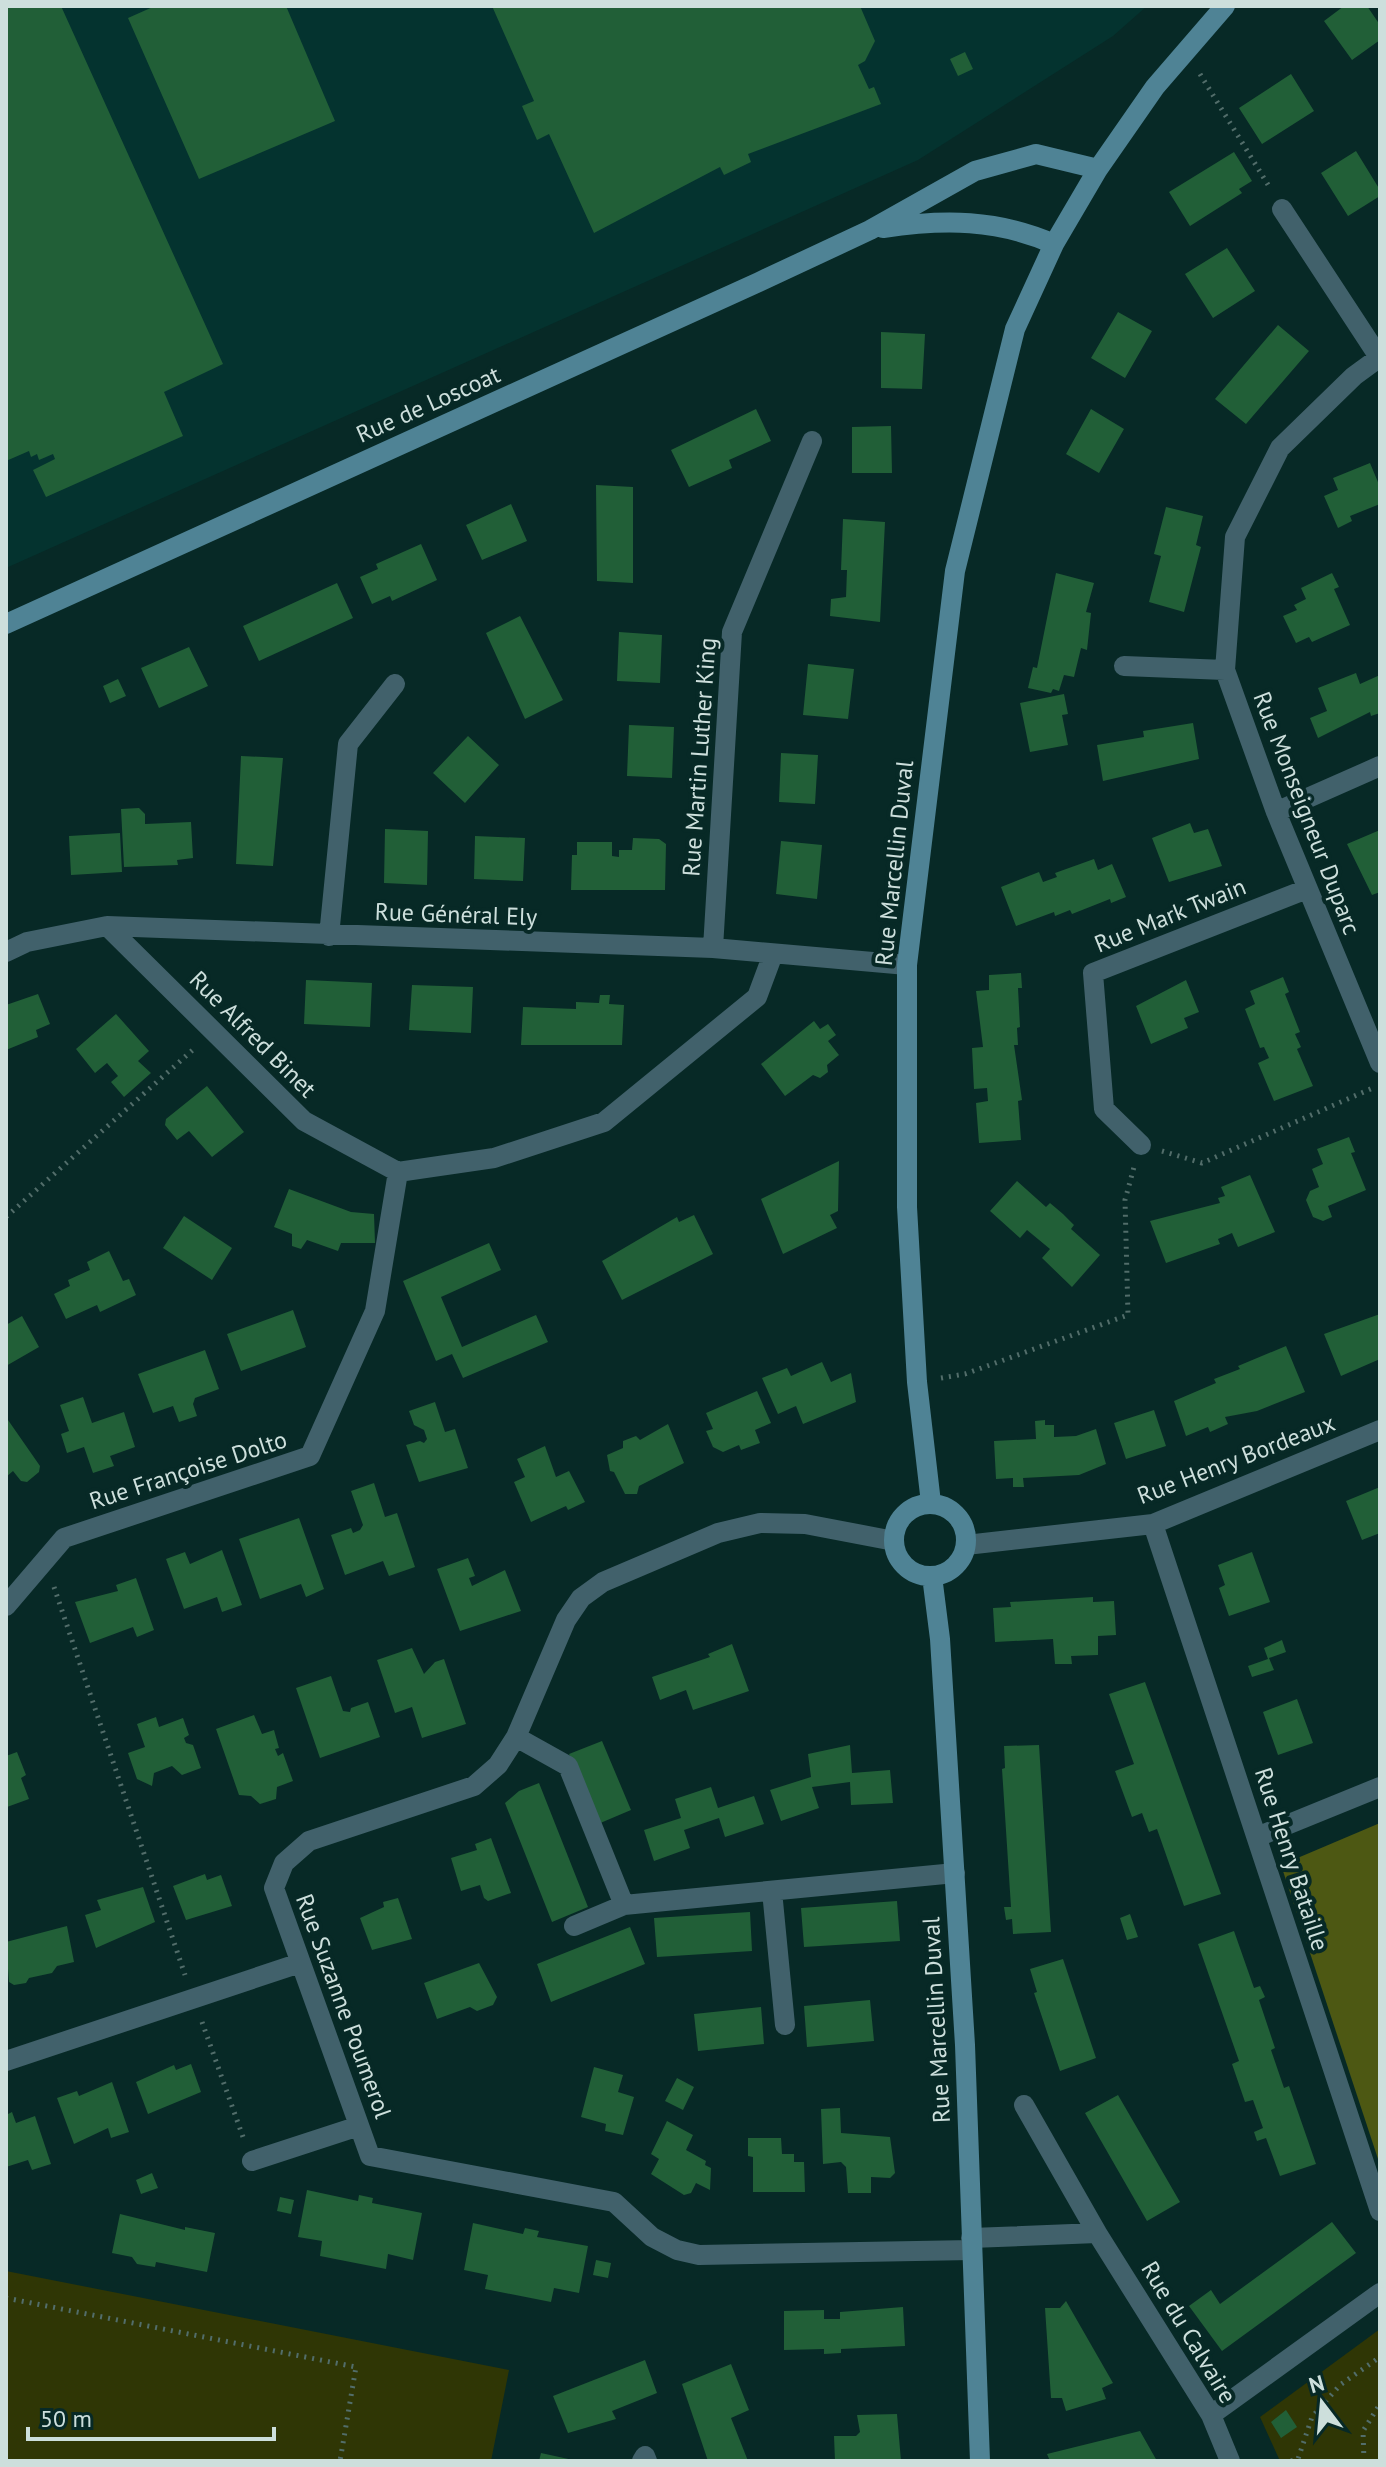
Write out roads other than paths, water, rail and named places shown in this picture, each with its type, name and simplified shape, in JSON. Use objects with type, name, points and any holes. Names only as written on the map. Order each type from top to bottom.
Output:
[{"type":"main road","name":"Rue Marcellin Duval","points":[[931,1503],[917,1382],[907,1207],[907,965],[955,571],[1015,329],[1054,244],[1098,169],[1184,49],[1225,6]]},
{"type":"main road","name":"Rue de Loscoat","points":[[6,624],[870,230],[975,171],[1036,154],[1098,169]]},
{"type":"main road","name":"Rue de Loscoat","points":[[870,230],[933,220],[1000,224],[1054,244]]},
{"type":"main road","points":[[931,1503],[943,1505],[962,1521],[966,1545],[955,1567],[932,1576],[910,1570],[896,1552],[894,1541],[895,1529],[908,1510],[931,1503]]},
{"type":"main road","name":"Rue Marcellin Duval","points":[[932,1576],[940,1639],[965,2045],[980,2461]]},
{"type":"street","points":[[1282,209],[1380,357]]},
{"type":"street","name":"Rue Monseigneur Duparc","points":[[1380,357],[1280,448],[1235,537],[1225,670],[1276,812],[1380,1063]]},
{"type":"street","name":"Rue Martin Luther King","points":[[713,948],[732,632],[812,441]]},
{"type":"street","name":"Rue Monseigneur Duparc","points":[[1124,666],[1225,670]]},
{"type":"street","points":[[329,936],[348,744],[395,684]]},
{"type":"street","points":[[1276,812],[1380,766]]},
{"type":"street","name":"Rue Mark Twain","points":[[1141,1145],[1104,1109],[1093,973],[1307,889]]},
{"type":"street","name":"Rue Général Ely","points":[[6,952],[27,942],[107,926],[713,948],[907,965]]},
{"type":"street","name":"Rue Alfred Binet","points":[[107,926],[304,1121],[398,1172]]},
{"type":"street","points":[[398,1172],[494,1158],[604,1122],[757,997],[773,954]]},
{"type":"street","name":"Rue Françoise Dolto","points":[[6,1606],[64,1538],[310,1456],[375,1311],[398,1172]]},
{"type":"street","name":"Rue Henry Bordeaux","points":[[966,1545],[1153,1524],[1380,1430]]},
{"type":"street","name":"Rue Suzanne Poumerol","points":[[894,1541],[805,1524],[760,1523],[718,1533],[603,1582],[581,1598],[566,1620],[516,1737],[498,1765],[474,1786],[309,1841],[284,1863],[274,1888],[370,2156],[614,2202],[652,2237],[677,2250],[699,2255],[972,2244]]},
{"type":"street","name":"Rue Henry Bataille","points":[[1153,1524],[1380,2211]]},
{"type":"street","points":[[516,1737],[568,1766],[624,1905]]},
{"type":"street","points":[[1257,1837],[1380,1787]]},
{"type":"street","points":[[574,1926],[624,1905],[955,1873]]},
{"type":"street","points":[[772,1891],[785,2025]]},
{"type":"street","points":[[6,2061],[300,1963]]},
{"type":"street","name":"Rue du Calvaire","points":[[1024,2105],[1097,2233],[1211,2415],[1230,2461]]},
{"type":"street","points":[[252,2161],[359,2126]]},
{"type":"street","points":[[972,2244],[1097,2233]]},
{"type":"street","points":[[1211,2415],[1380,2293]]}]
